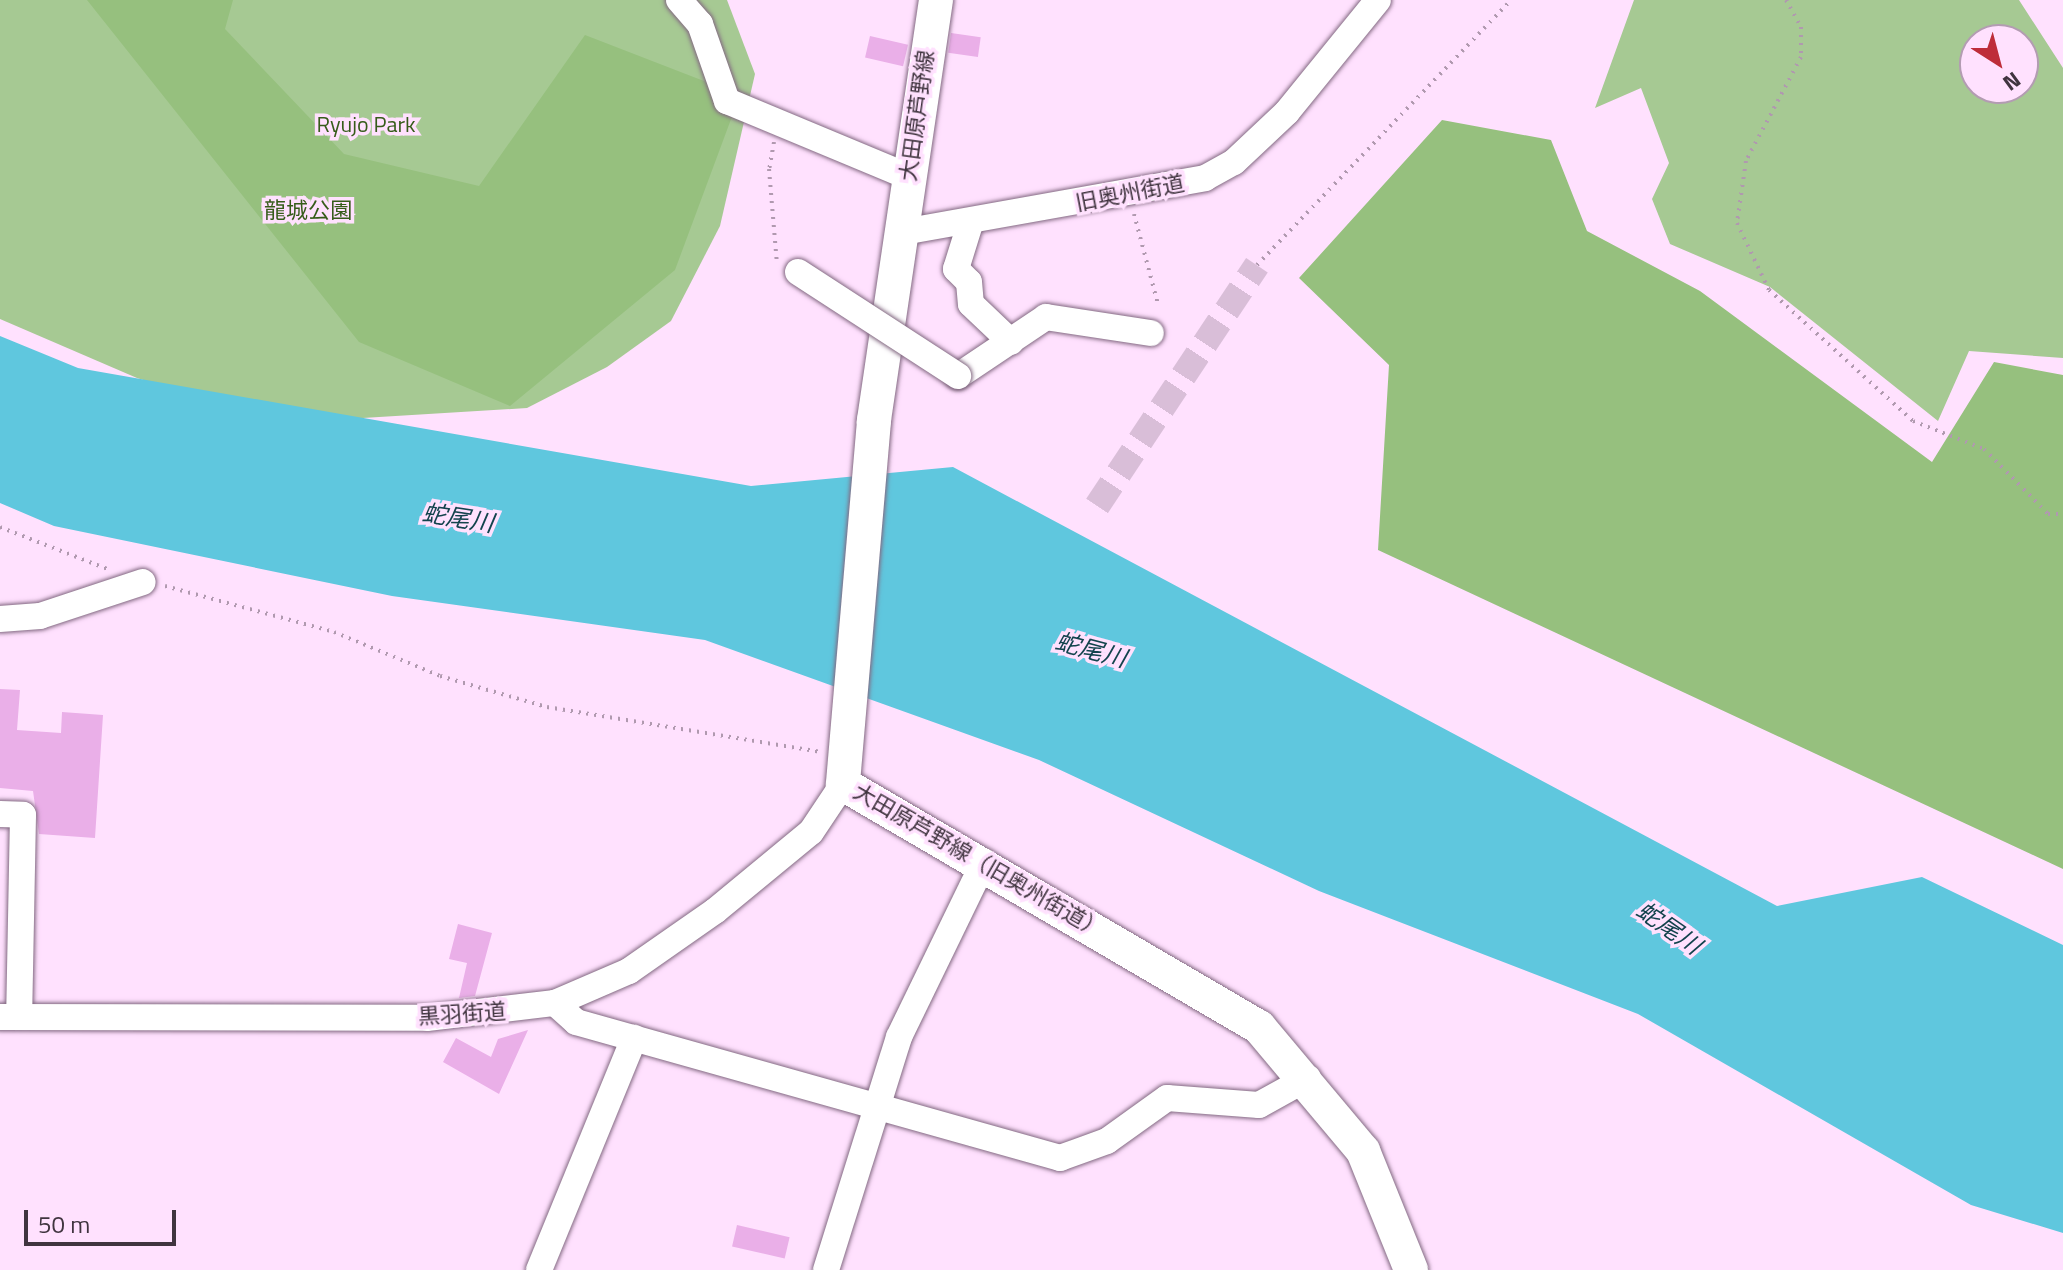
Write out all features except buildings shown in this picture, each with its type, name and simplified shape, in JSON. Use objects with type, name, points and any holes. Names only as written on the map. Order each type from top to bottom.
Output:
[{"type":"main road","name":"大田原芦野線","points":[[903,232],[907,176],[936,0]]},
{"type":"main road","points":[[846,761],[874,421],[903,232]]},
{"type":"main road","name":"大田原芦野線（旧奥州街道）","points":[[846,761],[984,862],[1216,998],[1259,1027],[1308,1078],[1363,1151],[1411,1270]]},
{"type":"street","points":[[679,0],[700,24],[727,101],[766,123],[907,176]]},
{"type":"street","name":"旧奥州街道","points":[[903,232],[970,224],[1191,182],[1234,162],[1331,64],[1378,0]]},
{"type":"street","points":[[970,224],[956,269],[969,282],[976,312],[1011,342]]},
{"type":"street","points":[[798,272],[958,376],[1046,317],[1151,333]]},
{"type":"street","points":[[0,619],[40,616],[143,582]]},
{"type":"street","name":"黒羽街道","points":[[10,1017],[412,1018],[555,1003],[629,971],[715,911],[811,832],[846,761]]},
{"type":"street","points":[[0,814],[23,815],[10,1017]]},
{"type":"street","points":[[826,1270],[873,1105],[923,980],[984,862]]},
{"type":"street","points":[[555,1003],[576,1022],[1060,1158],[1107,1141],[1167,1098],[1259,1105],[1308,1078]]},
{"type":"street","points":[[539,1270],[634,1038]]},
{"type":"path","points":[[1257,265],[1511,0]]},
{"type":"path","points":[[1786,0],[1801,27],[1801,57],[1746,161],[1737,223],[1769,290],[1913,421],[1984,449],[2048,514],[2063,514]]},
{"type":"path","points":[[766,123],[774,140],[769,169],[777,262],[789,281],[798,272]]},
{"type":"path","points":[[1128,193],[1158,304]]},
{"type":"path","points":[[0,527],[143,582],[334,632],[440,676],[547,707],[846,761]]},
{"type":"green space","name":"龍城公園","points":[[0,0],[727,0],[755,74],[720,226],[671,321],[607,367],[527,408],[281,423],[137,378],[0,319]]},
{"type":"green space","points":[[87,0],[233,0],[225,29],[344,154],[479,186],[585,35],[740,95],[675,270],[510,406],[359,342]]},
{"type":"green space","points":[[1634,0],[2019,0],[2035,24],[1959,24],[1959,104],[2039,104],[2039,31],[2063,68],[2063,358],[1969,351],[1938,421],[1770,287],[1670,244],[1652,199],[1669,163],[1641,88],[1595,108]]},
{"type":"green space","points":[[1442,120],[1551,140],[1587,231],[1700,291],[1932,462],[1994,362],[2063,375],[2063,869],[1378,550],[1389,365],[1299,278]]},
{"type":"water","name":"蛇尾川","points":[[0,336],[78,368],[751,486],[953,467],[1777,906],[1922,877],[2063,945],[2063,1233],[1971,1205],[1638,1014],[1319,891],[1039,760],[705,640],[392,596],[54,526],[0,503]]},
{"type":"tunnel","points":[[1097,506],[1257,265]]},
{"type":"park label","name":"Ryujo Park","points":[[366,125]]}]
